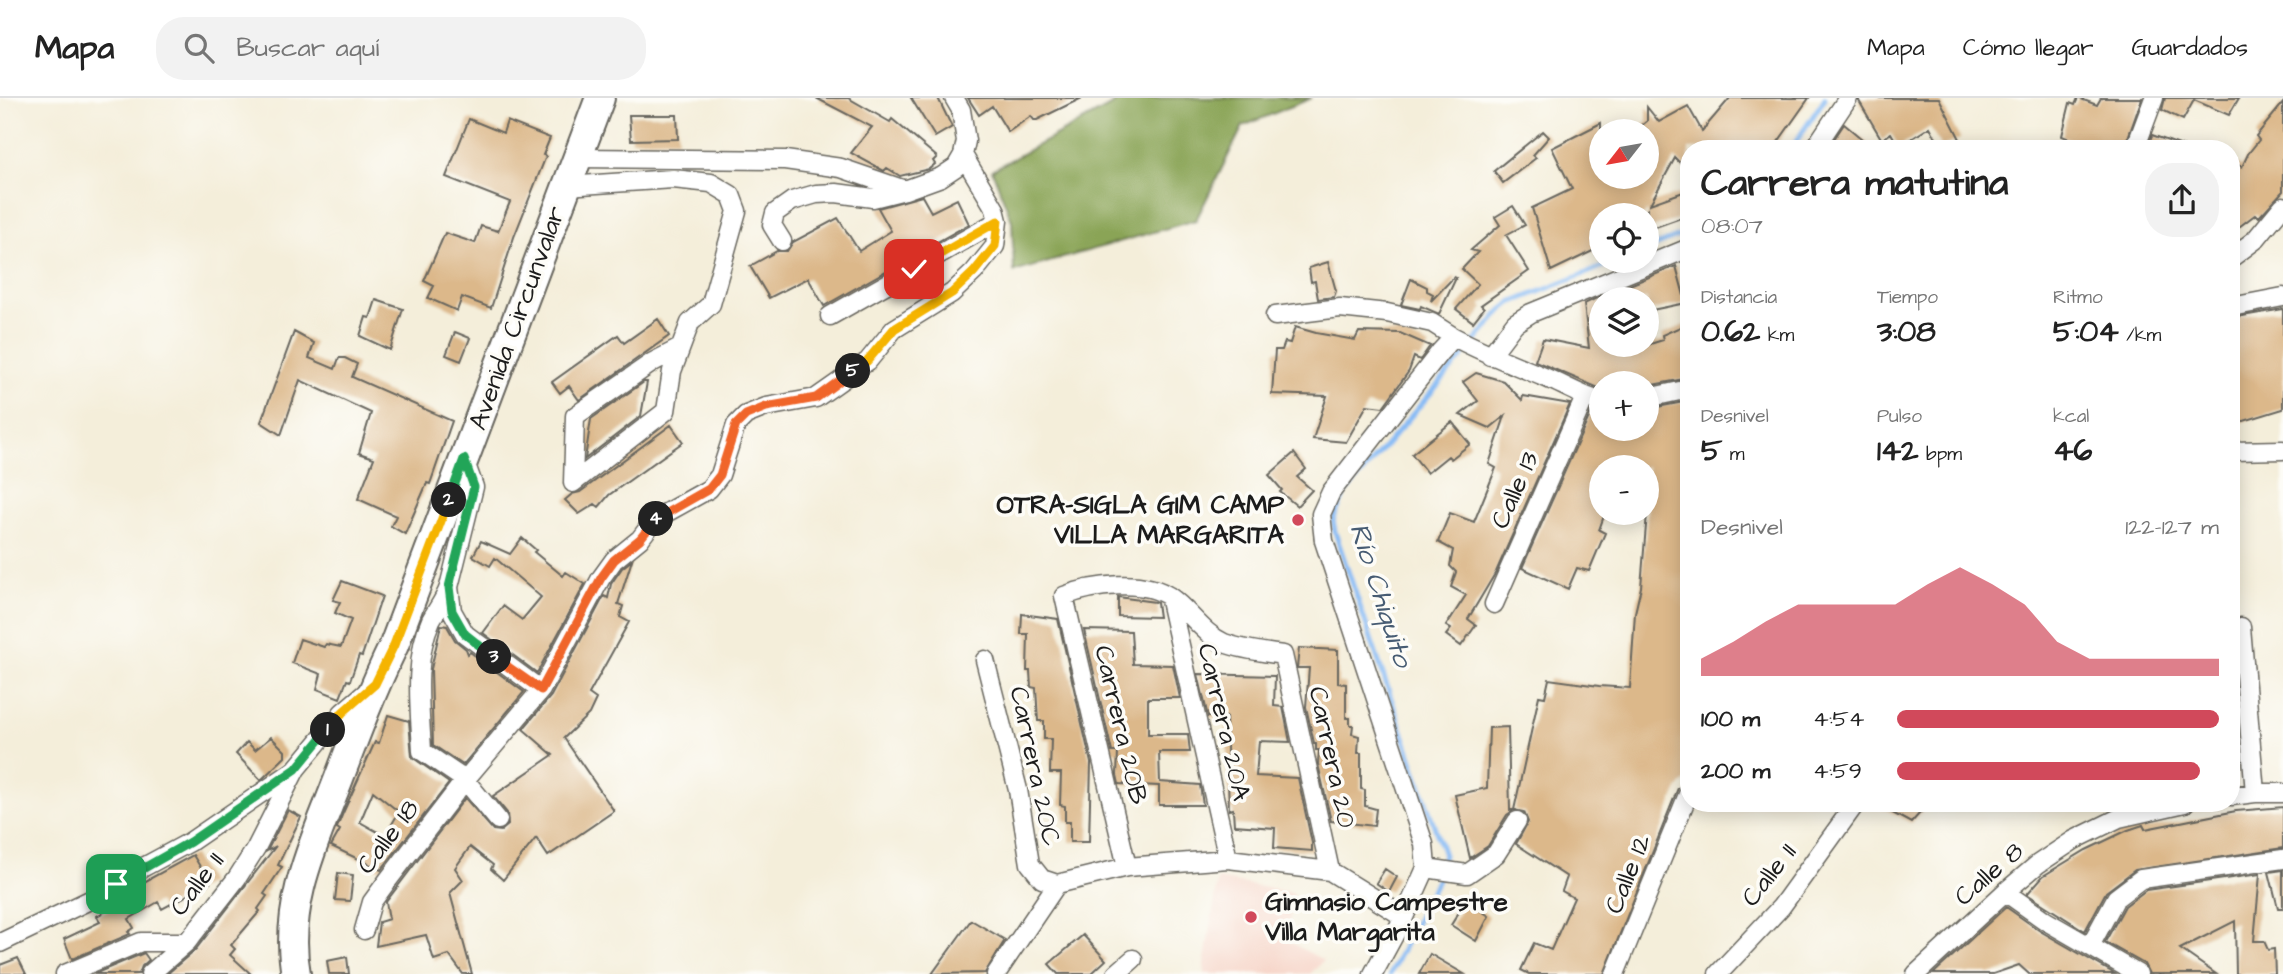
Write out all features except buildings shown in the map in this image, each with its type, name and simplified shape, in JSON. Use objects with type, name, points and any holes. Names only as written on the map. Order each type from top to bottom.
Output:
[{"type":"main road","name":"Avenida Circunvalar","points":[[296,974],[293,939],[300,879],[375,684],[394,645],[600,98]]},
{"type":"street","points":[[782,241],[772,225],[775,213],[792,201],[816,194],[836,193],[873,198],[941,177],[956,167],[963,155],[966,141],[961,110],[954,98]]},
{"type":"street","points":[[1820,140],[1848,98]]},
{"type":"street","points":[[2138,140],[2154,98]]},
{"type":"street","points":[[830,316],[998,221],[995,209],[963,155]]},
{"type":"street","points":[[577,158],[785,160],[841,168],[905,190]]},
{"type":"street","points":[[566,186],[673,179],[711,183],[731,195],[737,211],[711,304],[690,323],[680,348],[672,371],[666,411],[573,483],[575,416],[653,362],[680,348]]},
{"type":"street","points":[[2240,251],[2255,240],[2283,206]]},
{"type":"street","name":"Calle 18","points":[[364,930],[372,901],[465,780],[541,690],[601,578],[614,560],[640,539],[655,519],[709,489],[720,475],[736,425],[746,415],[766,407],[816,398],[867,361],[894,329],[952,293],[995,246],[998,221]]},
{"type":"street","points":[[1373,974],[1430,869],[1324,541],[1321,514],[1331,492],[1440,352],[1473,347],[1531,313],[1680,252]]},
{"type":"street","points":[[2240,305],[2283,297]]},
{"type":"street","points":[[1276,316],[1340,308],[1387,313],[1432,323],[1473,347],[1589,397]]},
{"type":"street","points":[[1659,395],[1680,391]]},
{"type":"street","name":"Calle 13","points":[[1494,604],[1589,407]]},
{"type":"street","points":[[2240,451],[2283,450]]},
{"type":"street","points":[[464,459],[474,487],[449,587],[444,601],[431,621],[422,654],[419,682],[422,751],[465,780],[498,820]]},
{"type":"street","name":"Carrera 20B","points":[[1127,867],[1065,596],[1084,588],[1111,585],[1148,587],[1169,596]]},
{"type":"street","points":[[449,587],[452,611],[465,634],[541,690]]},
{"type":"street","name":"Carrera 20","points":[[1169,596],[1200,626],[1222,642],[1248,650],[1283,655],[1330,871]]},
{"type":"street","name":"Carrera 20A","points":[[1169,596],[1228,859]]},
{"type":"street","points":[[2241,627],[2255,793]]},
{"type":"street","name":"Carrera 20C","points":[[985,660],[1018,790],[1030,864],[1049,882]]},
{"type":"street","name":"Calle 11","points":[[150,974],[187,942],[237,878],[256,848],[296,769],[343,712],[375,684]]},
{"type":"street","points":[[0,943],[94,898],[190,842],[296,769]]},
{"type":"street","points":[[2240,795],[2283,793]]},
{"type":"street","name":"Calle 12","points":[[1615,974],[1681,812]]},
{"type":"street","name":"Calle 11","points":[[1718,974],[1781,907],[1850,812]]},
{"type":"street","name":"Calle 8","points":[[1916,974],[2004,891],[2038,864],[2074,840],[2119,818],[2145,812]]},
{"type":"street","points":[[1430,869],[1467,874],[1496,855],[1517,821]]},
{"type":"street","points":[[996,974],[1049,882],[1127,867],[1228,859],[1330,871],[1404,917]]},
{"type":"street","points":[[2090,946],[2116,898],[2141,879],[2283,859]]},
{"type":"street","points":[[2004,891],[2046,921],[2138,974]]},
{"type":"street","points":[[65,974],[141,942],[187,942]]},
{"type":"street","points":[[1116,974],[1133,959]]},
{"type":"shaded area","name":"Gimnasio Campestre Villa Margarita","points":[[1218,879],[1294,893],[1286,940],[1323,960],[1310,974],[1205,974],[1204,965]]},
{"type":"green space","points":[[1116,98],[1312,98],[1243,126],[1196,220],[1014,272],[1012,221],[992,170],[1114,104]]},
{"type":"waterway","name":"Río Chiquito","points":[[1797,140],[1825,98]]},
{"type":"waterway","name":"Río Chiquito","points":[[1659,244],[1680,236]]},
{"type":"waterway","name":"Río Chiquito","points":[[1390,974],[1436,882],[1444,855],[1333,520],[1345,493],[1502,310],[1511,303],[1589,272]]},
{"type":"place","name":"OTRA-SIGLA GIM CAMP VILLA MARGARITA","points":[[1298,520]]},
{"type":"place","name":"Gimnasio Campestre Villa Margarita","points":[[1251,917]]},
{"type":"route","points":[[116,884],[190,842],[296,769],[343,712],[375,684],[394,645],[464,459],[474,487],[449,587],[452,611],[465,634],[487,653],[541,690],[601,578],[614,560],[640,539],[655,519],[709,489],[720,475],[736,425],[746,415],[766,407],[816,398],[867,361],[894,329],[952,293],[974,272],[995,246],[998,221],[914,269]]}]
